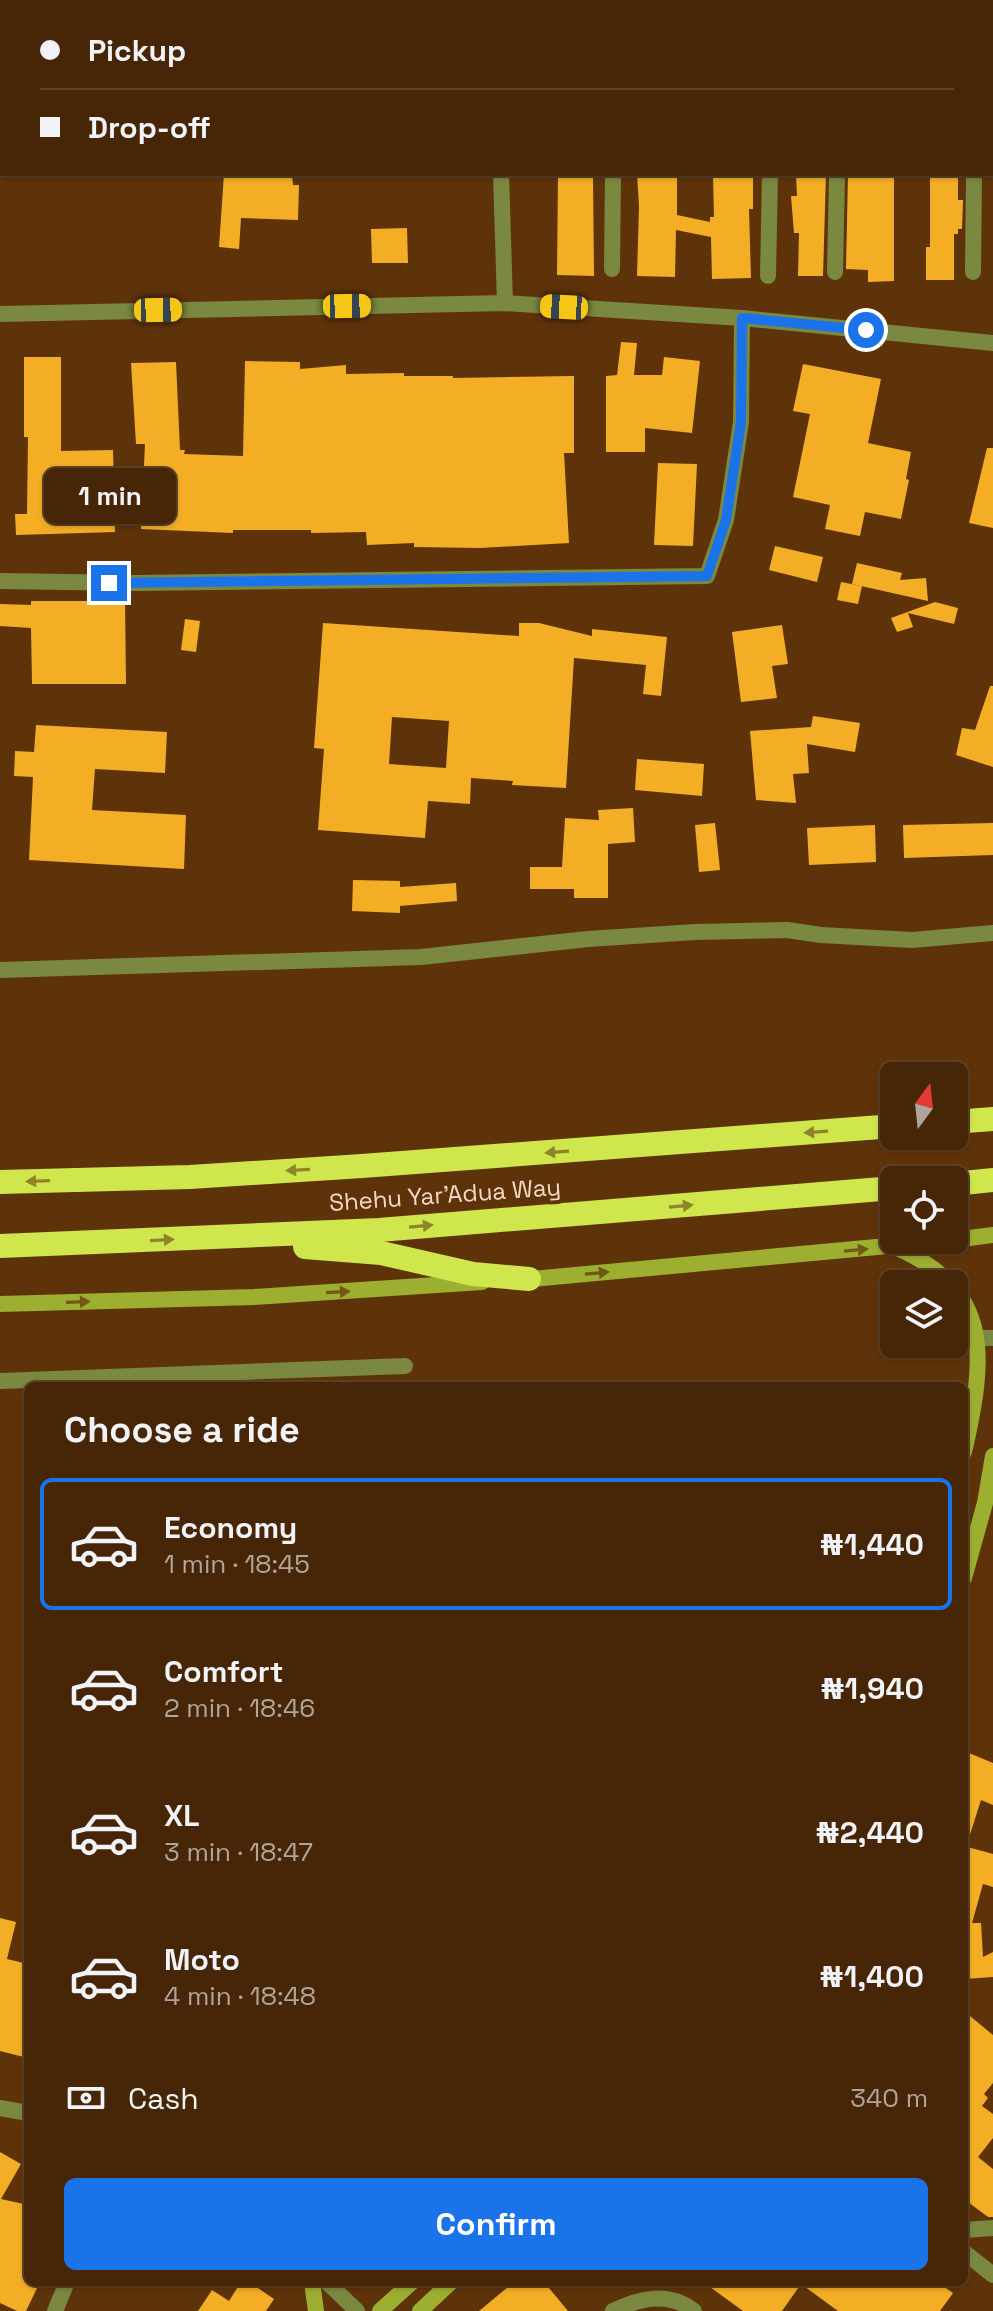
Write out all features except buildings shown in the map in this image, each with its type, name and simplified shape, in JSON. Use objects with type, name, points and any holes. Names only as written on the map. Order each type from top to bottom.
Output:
[{"type":"highway","points":[[968,1121],[993,1119]]},
{"type":"highway","name":"Shehu Yar'Adua Way","points":[[0,1182],[190,1177],[880,1127]]},
{"type":"highway","points":[[968,1183],[993,1180]]},
{"type":"highway","name":"Shehu Yar'Adua Way","points":[[0,1246],[379,1230],[880,1189]]},
{"type":"highway","points":[[227,1237],[381,1253],[473,1274],[529,1279]]},
{"type":"street","points":[[501,176],[505,303]]},
{"type":"street","points":[[612,269],[613,176]]},
{"type":"street","points":[[768,276],[770,176]]},
{"type":"street","points":[[835,272],[837,176]]},
{"type":"street","points":[[973,272],[974,176]]},
{"type":"street","points":[[0,314],[505,303],[742,318],[993,343]]},
{"type":"street","points":[[0,581],[135,583],[707,576],[726,520],[741,422],[742,318]]},
{"type":"street","points":[[0,970],[421,957],[588,939],[695,932],[787,930],[912,940],[993,933]]},
{"type":"street","points":[[968,1238],[993,1235]]},
{"type":"street","points":[[0,1304],[254,1297],[529,1279],[880,1248]]},
{"type":"street","points":[[909,1254],[936,1266],[955,1282],[970,1302],[987,1338],[968,1435]]},
{"type":"street","points":[[0,1381],[405,1366]]},
{"type":"street","points":[[968,1564],[985,1503],[993,1456]]},
{"type":"street","points":[[0,2108],[24,2112]]},
{"type":"street","points":[[968,2230],[993,2228]]},
{"type":"street","points":[[968,2255],[993,2275]]},
{"type":"street","points":[[55,2311],[65,2286]]},
{"type":"street","points":[[313,2286],[316,2311]]},
{"type":"street","points":[[331,2286],[357,2311]]},
{"type":"street","points":[[380,2311],[408,2286]]},
{"type":"street","points":[[420,2311],[447,2286]]},
{"type":"street","points":[[613,2311],[632,2302],[657,2297],[684,2303],[694,2311]]},
{"type":"route","points":[[109,583],[707,576],[726,520],[741,422],[742,318],[866,330]]}]
